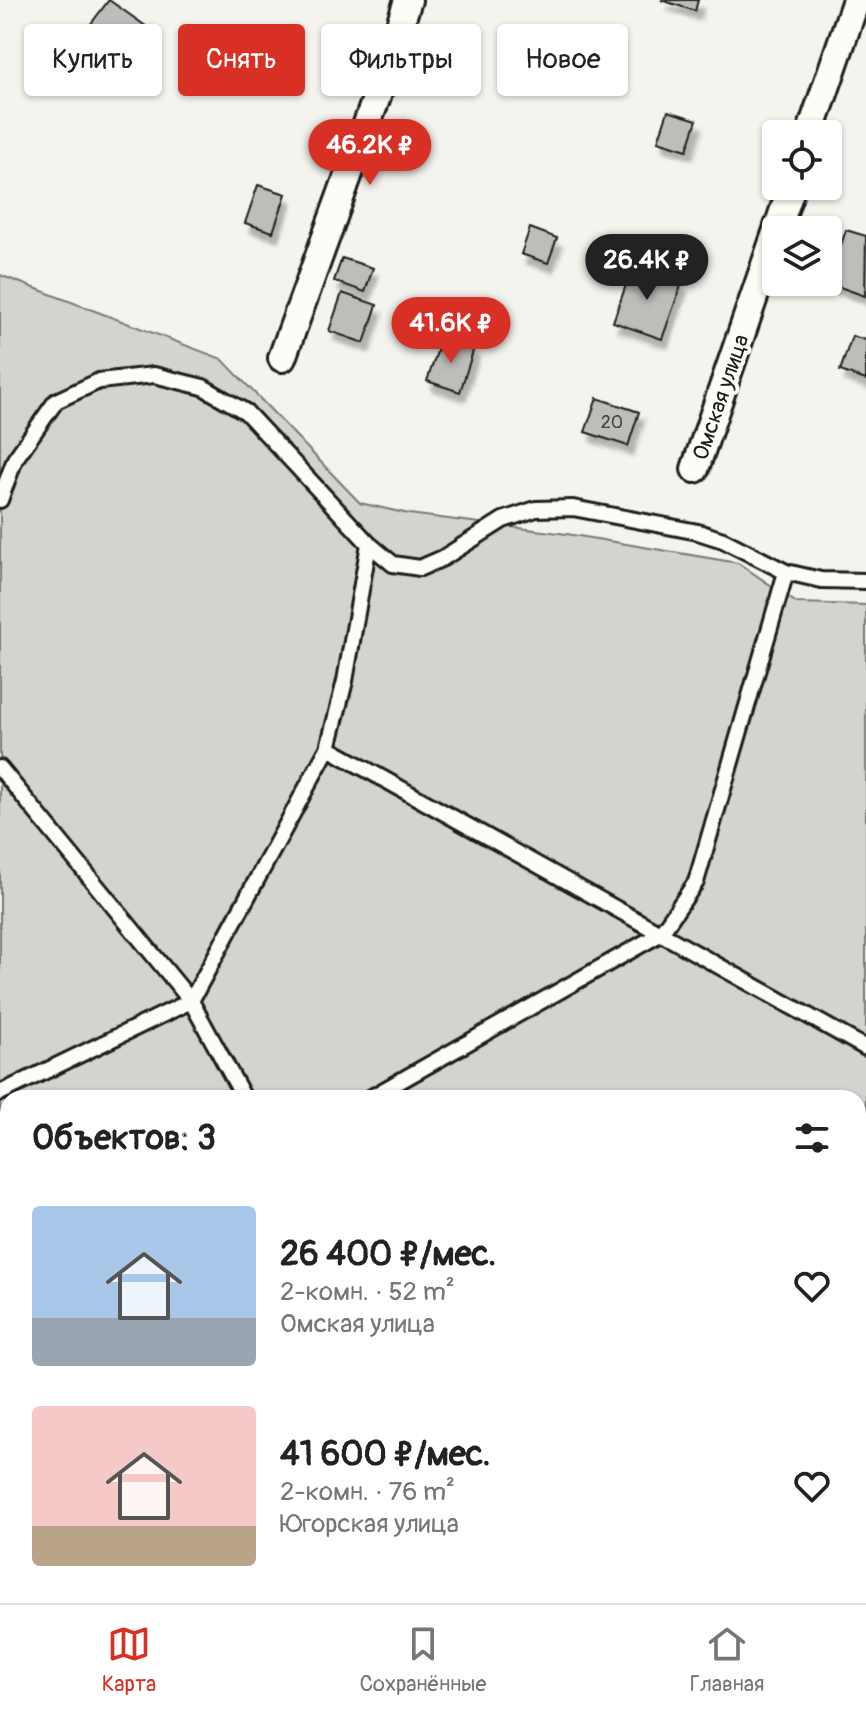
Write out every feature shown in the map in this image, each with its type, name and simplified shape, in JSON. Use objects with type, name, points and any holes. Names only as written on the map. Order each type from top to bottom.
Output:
[{"type":"street","points":[[282,358],[376,99],[408,0]]},
{"type":"street","points":[[815,120],[856,0]]},
{"type":"street","name":"Омская улица","points":[[695,469],[762,275]]},
{"type":"lane","points":[[0,500],[15,459],[56,401],[99,381],[154,375],[203,387],[246,412],[369,544],[393,564],[420,568],[443,558],[503,520],[536,509],[573,508],[698,532],[723,540],[786,572],[821,580],[866,581]]},
{"type":"lane","points":[[6,1090],[191,1001],[328,748],[345,681],[369,544]]},
{"type":"lane","points":[[384,1090],[660,934],[696,882],[786,572]]},
{"type":"lane","points":[[328,748],[866,1048]]},
{"type":"lane","points":[[0,768],[191,1001],[240,1090]]},
{"type":"shaded area","points":[[0,275],[222,359],[360,503],[409,514],[567,534],[738,563],[797,603],[866,605],[866,1090],[0,1090]]},
{"type":"building","points":[[109,0],[143,24],[91,24]]},
{"type":"building","points":[[661,0],[698,0],[695,11]]},
{"type":"building","points":[[668,111],[697,120],[687,150],[658,141]]},
{"type":"building","points":[[258,185],[286,194],[273,232],[245,223]]},
{"type":"building","points":[[530,228],[557,238],[548,263],[521,254]]},
{"type":"building","points":[[846,230],[866,236],[865,296],[842,288],[842,242]]},
{"type":"building","points":[[342,258],[373,268],[365,292],[334,281]]},
{"type":"building","points":[[633,265],[682,283],[662,339],[613,322]]},
{"type":"building","points":[[342,293],[377,305],[364,343],[329,331]]},
{"type":"building","points":[[852,336],[866,340],[866,380],[840,371]]},
{"type":"building","points":[[442,337],[474,348],[460,392],[427,381]]},
{"type":"building","points":[[597,398],[639,412],[628,446],[585,432]]}]
